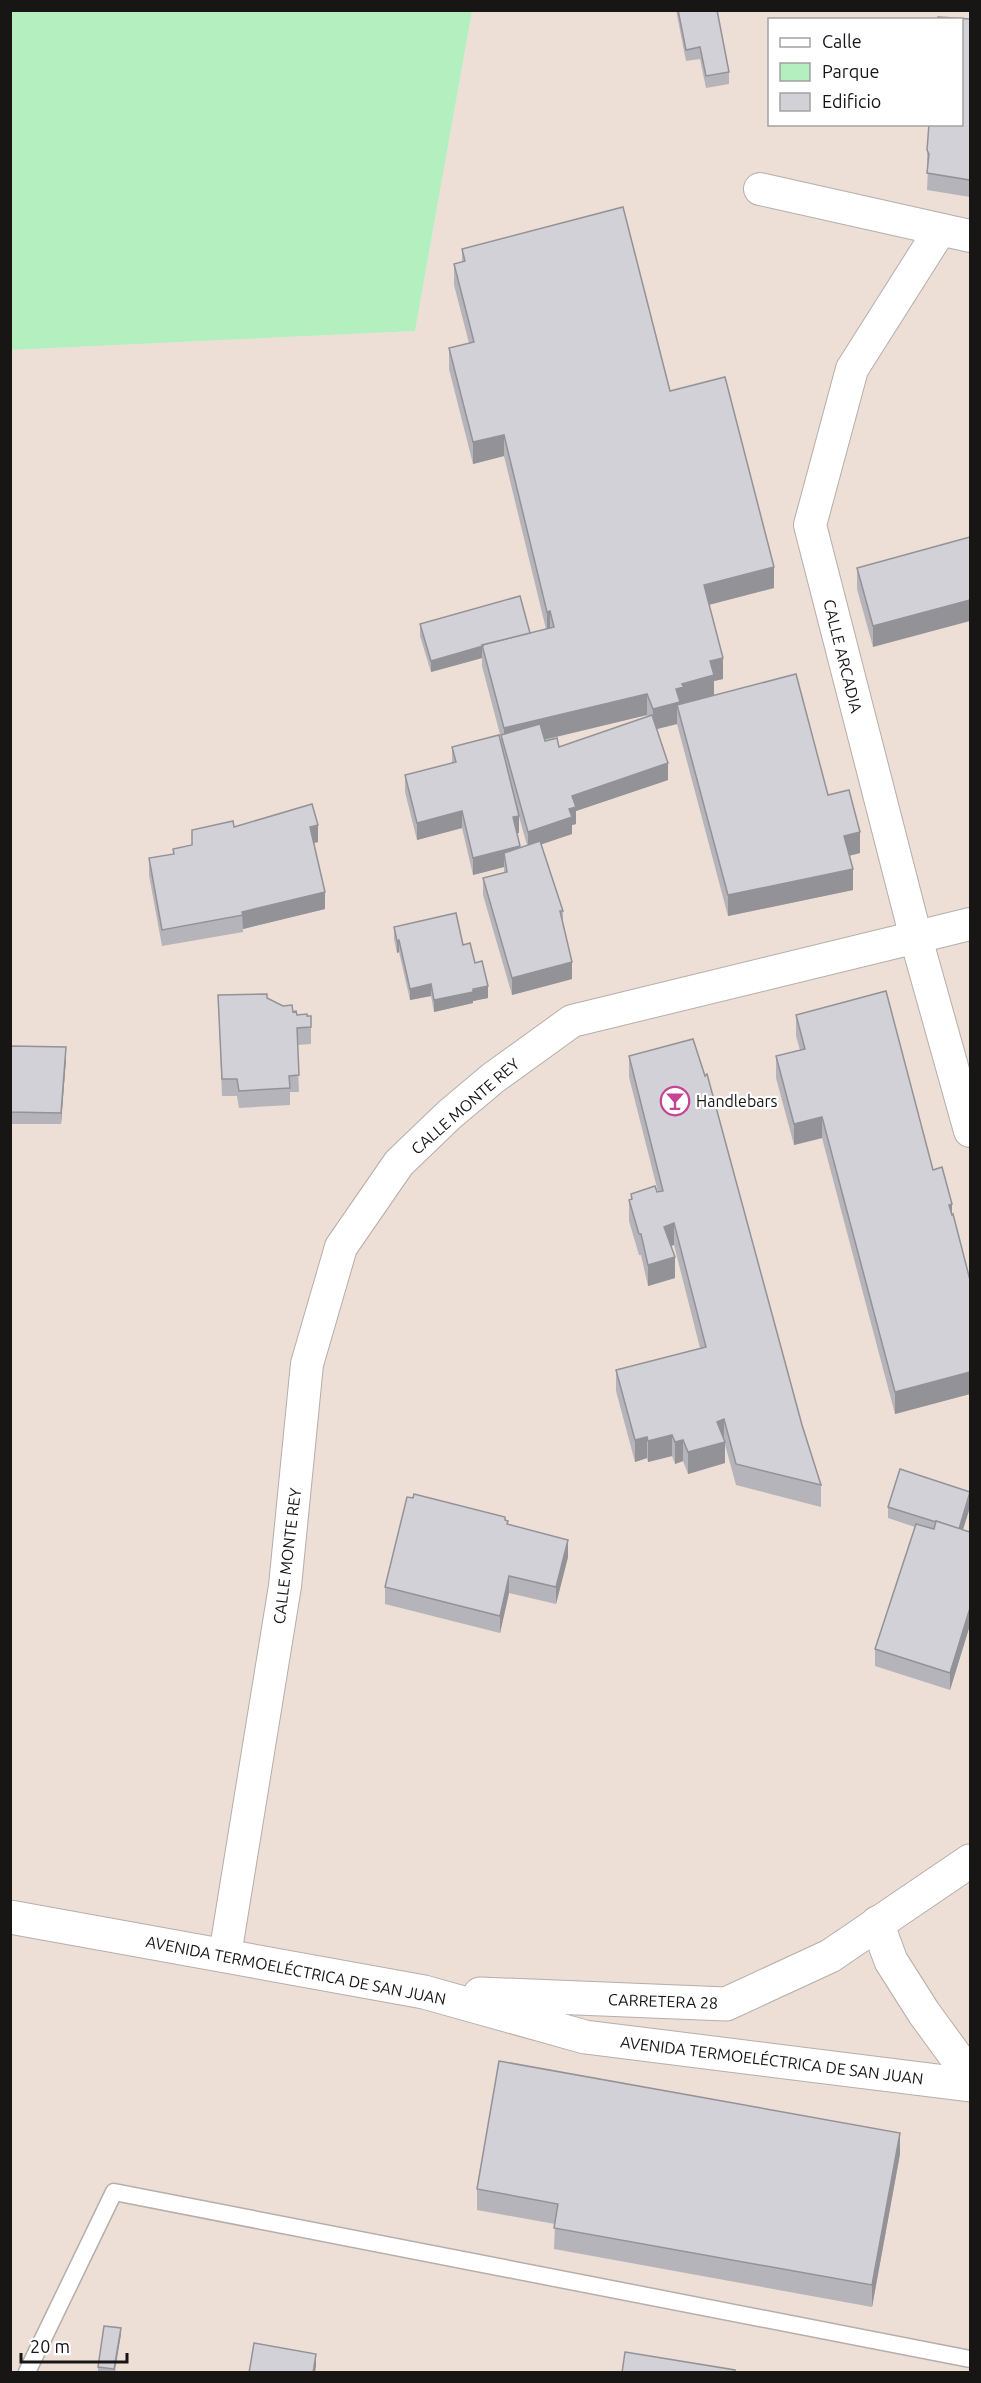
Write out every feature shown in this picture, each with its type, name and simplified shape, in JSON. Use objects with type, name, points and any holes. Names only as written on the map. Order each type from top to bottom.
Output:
[{"type":"street","points":[[760,189],[970,236]]},
{"type":"street","name":"CALLE ARCADIA","points":[[940,230],[852,369],[810,525],[916,938],[970,1131]]},
{"type":"street","name":"CALLE MONTE REY","points":[[225,1955],[285,1586],[307,1364],[341,1247],[399,1163],[449,1115],[493,1078],[572,1021],[970,924]]},
{"type":"street","name":"CARRETERA 28","points":[[424,1992],[726,2004],[830,1956],[970,1861]]},
{"type":"street","name":"AVENIDA TERMOELÉCTRICA DE SAN JUAN","points":[[10,1917],[424,1992],[585,2037],[970,2085]]},
{"type":"street","points":[[878,1923],[891,1960],[924,2013],[970,2076]]},
{"type":"lane","points":[[27,2373],[114,2192],[970,2360]]},
{"type":"shaded area","points":[[472,11],[970,11],[970,2372],[11,2372],[10,350],[415,331]]},
{"type":"green space","points":[[10,11],[472,11],[415,331],[11,350]]},
{"type":"building","points":[[678,10],[717,10],[729,72],[706,76],[700,47],[686,50]]},
{"type":"building","points":[[963,19],[970,19],[970,180],[927,173],[929,154],[927,150],[929,126],[963,126]]},
{"type":"building","points":[[623,207],[670,391],[725,377],[774,567],[704,585],[723,658],[710,661],[714,675],[682,684],[684,687],[676,689],[680,702],[653,709],[647,694],[504,728],[482,645],[554,627],[550,611],[547,612],[504,435],[473,442],[449,348],[474,342],[454,264],[465,261],[462,249]]},
{"type":"building","points":[[970,537],[970,600],[873,626],[857,568]]},
{"type":"building","points":[[520,596],[530,633],[431,661],[420,624]]},
{"type":"building","points":[[796,674],[828,795],[849,790],[860,832],[844,836],[853,869],[728,895],[677,705]]},
{"type":"building","points":[[652,715],[668,763],[572,796],[576,807],[569,809],[572,817],[528,832],[501,735],[540,724],[545,741],[557,738],[559,747]]},
{"type":"building","points":[[499,735],[519,816],[513,817],[520,846],[473,858],[462,811],[417,823],[405,775],[456,762],[452,747]]},
{"type":"building","points":[[312,804],[318,825],[310,827],[325,892],[242,912],[243,915],[162,930],[149,858],[174,854],[173,849],[192,845],[192,830],[233,821],[234,827]]},
{"type":"building","points":[[540,841],[563,911],[560,911],[572,962],[512,978],[483,878],[507,872],[504,853]]},
{"type":"building","points":[[456,913],[463,945],[470,943],[475,963],[482,961],[488,986],[473,989],[473,992],[434,1000],[431,984],[410,989],[394,927]]},
{"type":"building","points":[[886,991],[933,1170],[942,1167],[952,1204],[949,1205],[970,1280],[970,1372],[895,1392],[822,1117],[794,1124],[776,1056],[805,1049],[796,1015]]},
{"type":"building","points":[[267,994],[267,998],[283,1006],[292,1005],[293,1012],[296,1011],[297,1015],[311,1016],[311,1027],[297,1028],[299,1075],[289,1076],[290,1088],[239,1091],[237,1079],[222,1079],[218,995]]},
{"type":"building","points":[[693,1039],[705,1076],[707,1074],[802,1425],[821,1485],[736,1464],[724,1419],[717,1422],[725,1442],[688,1452],[683,1440],[675,1442],[672,1435],[648,1441],[647,1437],[635,1440],[616,1370],[706,1347],[674,1223],[664,1227],[675,1257],[648,1265],[641,1234],[639,1234],[629,1200],[632,1199],[631,1194],[655,1186],[657,1192],[663,1191],[629,1056]]},
{"type":"building","points":[[10,1046],[66,1047],[61,1113],[10,1112]]},
{"type":"building","points":[[900,1469],[970,1492],[959,1529],[888,1507]]},
{"type":"building","points":[[414,1494],[505,1517],[507,1524],[568,1540],[556,1587],[509,1576],[500,1616],[385,1587],[407,1497],[413,1498]]},
{"type":"building","points":[[936,1521],[970,1532],[970,1608],[950,1673],[875,1649],[916,1524],[934,1529]]},
{"type":"building","points":[[499,2061],[900,2133],[872,2285],[554,2228],[558,2204],[477,2189]]},
{"type":"building","points":[[104,2326],[121,2328],[114,2369],[98,2367]]},
{"type":"building","points":[[254,2343],[316,2354],[313,2373],[249,2373]]},
{"type":"building","points":[[625,2352],[735,2370],[735,2373],[622,2373]]},
{"type":"place","name":"Handlebars","points":[[675,1101]]}]
